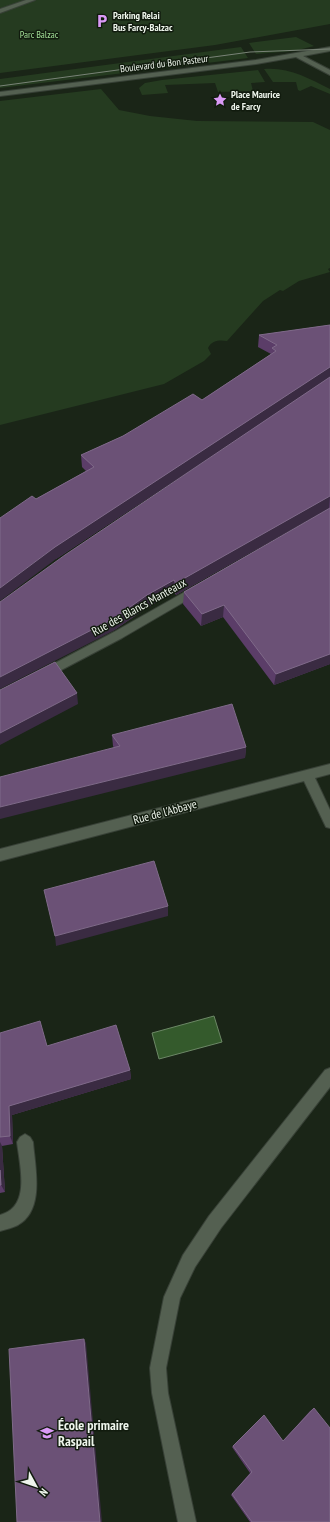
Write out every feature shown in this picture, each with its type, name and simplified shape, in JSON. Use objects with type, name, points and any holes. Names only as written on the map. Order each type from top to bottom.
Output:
[{"type":"street","points":[[0,10],[32,0]]},
{"type":"street","name":"Boulevard du Bon Pasteur","points":[[0,94],[299,56],[330,49]]},
{"type":"street","points":[[299,56],[330,73]]},
{"type":"street","name":"Rue des Blancs Manteaux","points":[[35,678],[118,635],[206,584]]},
{"type":"street","name":"Rue de l'Abbaye","points":[[0,855],[330,769]]},
{"type":"street","points":[[307,775],[330,823]]},
{"type":"street","points":[[188,1522],[160,1393],[158,1374],[164,1332],[172,1297],[189,1261],[215,1222],[330,1075]]},
{"type":"street","points":[[0,1223],[10,1222],[17,1218],[23,1211],[27,1201],[29,1191],[25,1142]]},
{"type":"green space","name":"Parc Balzac","points":[[0,0],[330,0],[330,24],[215,45],[0,73]]},
{"type":"green space","points":[[296,37],[314,46],[294,51],[256,54],[249,43]]},
{"type":"green space","points":[[241,47],[248,58],[0,88],[0,79]]},
{"type":"green space","points":[[264,69],[282,70],[298,74],[330,89],[330,94],[311,86],[300,91],[298,90],[296,82],[273,82]]},
{"type":"green space","points":[[258,70],[265,82],[251,83],[253,91],[218,92],[215,83],[165,85],[168,93],[142,95],[139,88],[145,83],[162,80]]},
{"type":"green space","points":[[101,89],[119,110],[150,116],[197,121],[313,122],[330,130],[330,268],[328,269],[330,272],[299,281],[283,291],[280,290],[263,301],[227,341],[216,341],[210,345],[208,348],[211,354],[204,361],[164,384],[0,425],[0,101]]},
{"type":"shaded area","points":[[214,1016],[222,1042],[159,1059],[152,1033]]},
{"type":"building","points":[[330,325],[330,367],[55,547],[0,588],[0,518],[32,496],[36,499],[94,467],[81,455],[123,436],[193,394],[202,400],[276,351],[272,348],[277,345],[259,335]]},
{"type":"building","points":[[330,377],[330,496],[176,583],[174,580],[147,595],[113,619],[0,677],[0,602],[65,555]]},
{"type":"building","points":[[330,508],[330,654],[276,674],[224,605],[202,614],[184,592]]},
{"type":"building","points":[[55,662],[77,693],[0,733],[0,690]]},
{"type":"building","points":[[232,704],[246,747],[0,807],[0,777],[120,746],[112,735]]},
{"type":"building","points":[[154,861],[168,906],[55,936],[44,890]]},
{"type":"building","points":[[40,1021],[47,1046],[116,1025],[130,1070],[9,1106],[10,1136],[0,1137],[0,1033]]},
{"type":"building","name":"École primaire Raspail","points":[[84,1339],[100,1522],[17,1522],[9,1349]]},
{"type":"building","points":[[314,1408],[330,1428],[330,1522],[252,1522],[232,1494],[252,1472],[233,1446],[264,1415],[283,1441]]},
{"type":"tram line","points":[[0,86],[250,52],[330,49]]},
{"type":"place","name":"Parking Relai Bus Farcy-Balzac","points":[[102,21]]},
{"type":"place","name":"Place Maurice de Farcy","points":[[220,100]]},
{"type":"place","name":"École primaire Raspail","points":[[47,1433]]}]
